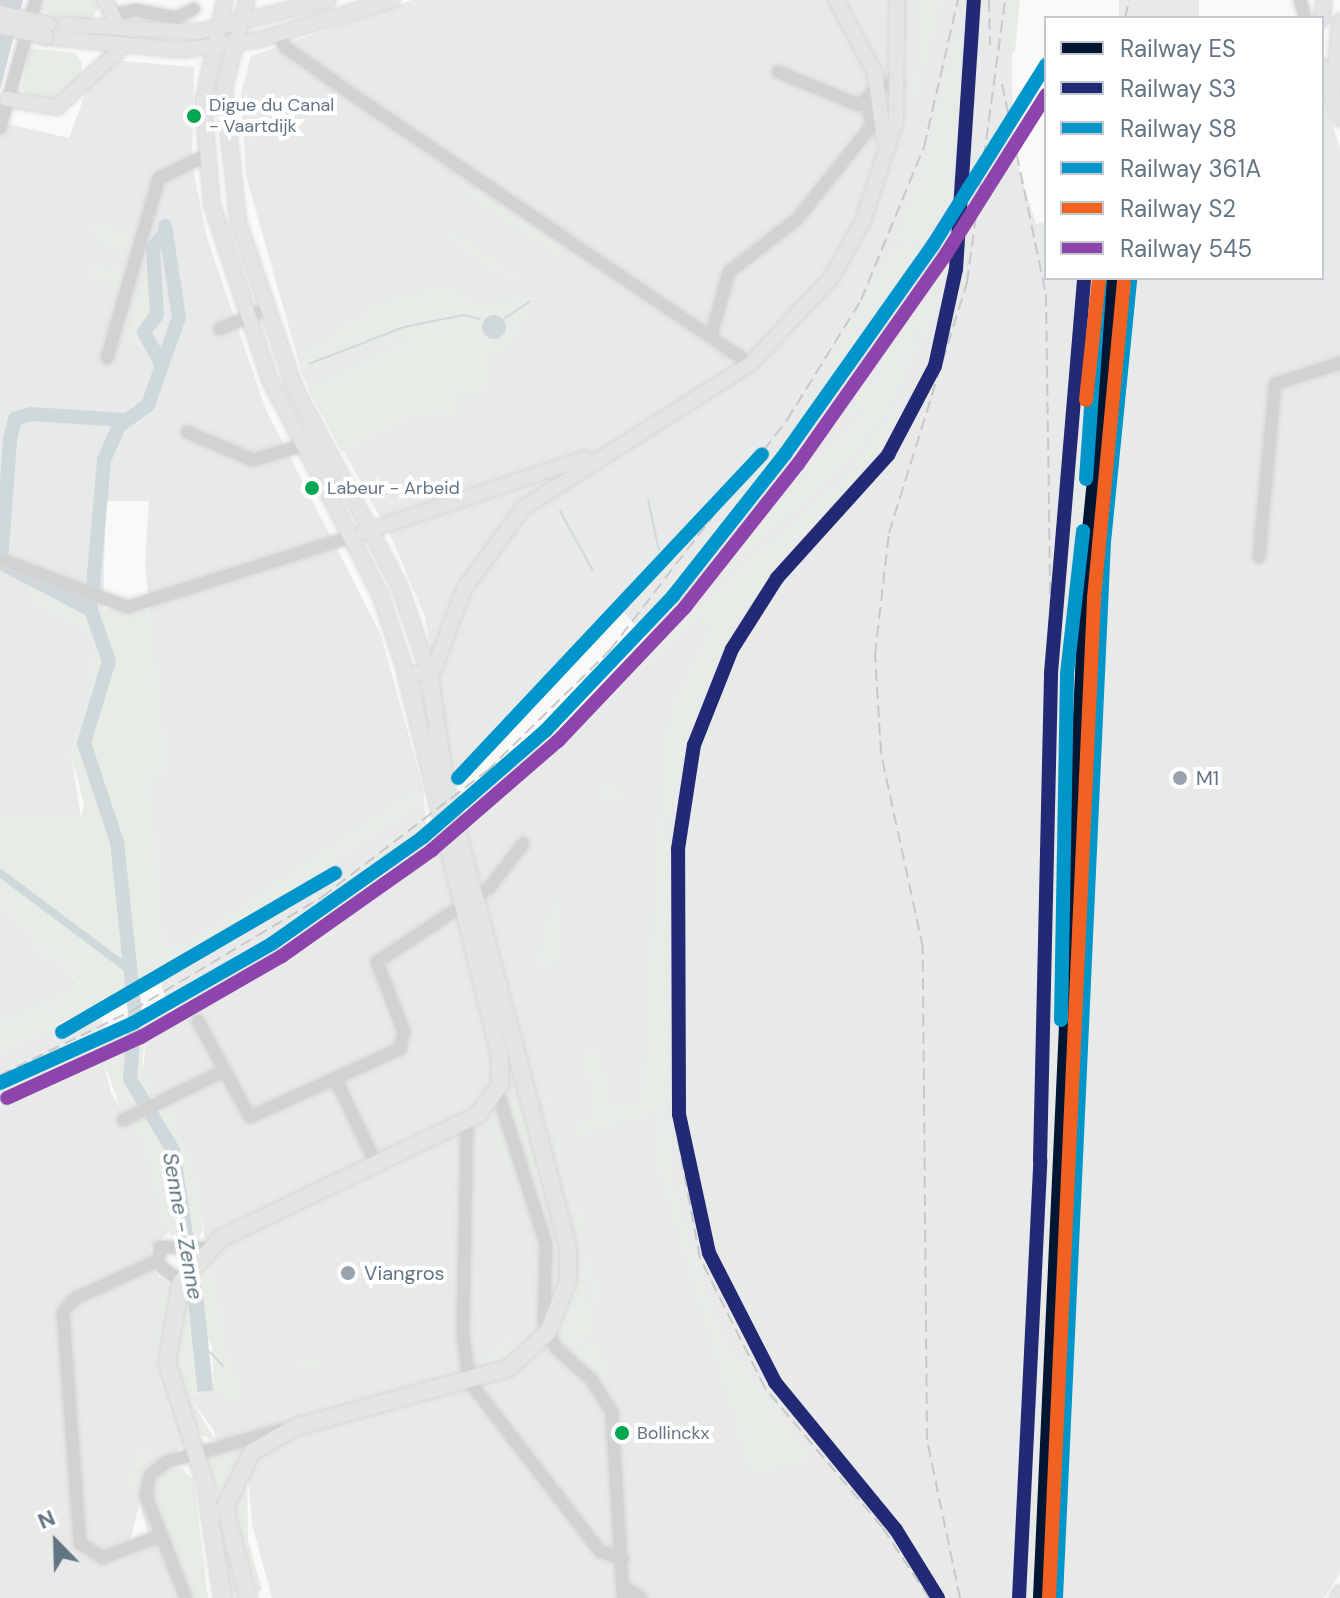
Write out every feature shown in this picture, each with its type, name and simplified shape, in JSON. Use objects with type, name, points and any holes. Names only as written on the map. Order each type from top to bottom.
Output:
[{"type":"highway","points":[[248,1598],[228,1540],[228,1491],[252,1452],[296,1427],[469,1381],[534,1350],[552,1325],[568,1247],[446,789],[429,672]]},
{"type":"highway","points":[[222,1597],[205,1482],[167,1363],[181,1282],[208,1248],[467,1121],[498,1093],[500,1057],[407,676]]},
{"type":"main road","points":[[106,0],[112,15],[135,32]]},
{"type":"main road","points":[[90,30],[106,0]]},
{"type":"main road","points":[[225,0],[213,46],[203,157],[249,314],[301,446],[389,614],[407,676],[429,672]]},
{"type":"main road","points":[[247,0],[224,89],[229,180],[267,309],[295,388],[409,608],[429,672]]},
{"type":"main road","points":[[0,26],[135,32],[218,28],[328,0]]},
{"type":"main road","points":[[69,42],[120,49],[213,46],[279,34],[392,0]]},
{"type":"main road","points":[[836,0],[879,86],[886,124],[879,172]]},
{"type":"main road","points":[[350,537],[515,483],[550,478],[609,449],[750,364],[831,278],[879,172],[899,82],[897,0]]},
{"type":"main road","points":[[0,13],[48,30],[69,42],[85,55],[87,77]]},
{"type":"main road","points":[[1332,96],[1340,21]]},
{"type":"main road","points":[[7,99],[48,110],[120,49]]},
{"type":"main road","points":[[1324,73],[1340,119]]},
{"type":"main road","points":[[429,672],[475,569],[550,478]]},
{"type":"main road","points":[[515,483],[526,494],[523,508]]},
{"type":"main road","points":[[1337,1598],[1340,1593]]},
{"type":"street","points":[[0,128],[36,0]]},
{"type":"street","points":[[112,15],[135,10],[176,18],[194,9]]},
{"type":"street","points":[[279,34],[285,47],[353,95],[750,364]]},
{"type":"street","points":[[778,72],[867,103]]},
{"type":"street","points":[[711,336],[729,272],[797,219],[872,125],[867,103],[879,86],[899,82]]},
{"type":"street","points":[[107,358],[159,178],[203,157]]},
{"type":"street","points":[[220,329],[249,314],[267,309]]},
{"type":"street","points":[[1259,557],[1275,384],[1340,363]]},
{"type":"street","points":[[187,432],[253,460],[301,446]]},
{"type":"street","points":[[3,560],[120,607],[165,599],[350,537]]},
{"type":"street","points":[[198,1021],[241,1110],[255,1118],[336,1080],[405,1041],[377,976],[378,959],[476,896],[523,844]]},
{"type":"street","points":[[125,1118],[222,1072]]},
{"type":"street","points":[[336,1080],[376,1164]]},
{"type":"street","points":[[498,1093],[522,1102],[544,1159]]},
{"type":"street","points":[[498,1093],[546,1244],[552,1325],[560,1352],[602,1391],[612,1413],[623,1592],[641,1598]]},
{"type":"street","points":[[467,1121],[463,1335],[469,1381],[600,1551],[623,1559]]},
{"type":"street","points":[[157,1261],[160,1247],[176,1243],[208,1248]]},
{"type":"street","points":[[157,1261],[181,1282]]},
{"type":"street","points":[[157,1261],[74,1299],[63,1312],[80,1543],[102,1558],[159,1536]]},
{"type":"street","points":[[534,1350],[560,1352]]},
{"type":"street","points":[[186,1598],[159,1536],[145,1485],[172,1461],[296,1427]]},
{"type":"street","points":[[192,1435],[224,1446]]},
{"type":"street","points":[[172,1461],[205,1482]]},
{"type":"shaded area","points":[[0,0],[23,0],[0,90]]},
{"type":"shaded area","points":[[44,0],[99,0],[101,5],[91,20],[73,20],[37,9]]},
{"type":"shaded area","points":[[412,0],[1011,0],[1013,149],[1036,224],[1044,222],[1044,280],[1324,280],[1324,99],[1340,148],[1340,1573],[1324,1598],[272,1598],[252,1524],[247,1465],[218,1450],[214,1431],[188,1395],[213,1390],[244,1398],[225,1349],[192,1167],[169,1106],[161,1110],[143,1071],[147,1026],[337,931],[468,818],[504,798],[688,626],[658,648],[616,605],[452,775],[425,617],[392,539],[303,377],[246,176],[241,92],[251,56]]},
{"type":"shaded area","points":[[917,0],[941,0],[891,197],[920,57]]},
{"type":"shaded area","points":[[965,0],[951,196],[923,244],[897,240],[930,144]]},
{"type":"shaded area","points":[[1011,0],[1020,0],[1015,53],[1010,53]]},
{"type":"shaded area","points":[[1119,0],[1199,0],[1199,16],[1119,16]]},
{"type":"shaded area","points":[[29,48],[75,53],[82,63],[80,76],[53,103],[31,99],[22,88]]},
{"type":"shaded area","points":[[112,60],[194,67],[192,164],[207,238],[266,410],[381,635],[423,788],[173,952],[162,932],[147,781],[166,774],[145,565],[149,501],[106,501],[103,609],[66,590],[32,600],[86,629],[95,651],[90,701],[71,754],[81,817],[0,818],[0,122],[69,138],[85,94]]},
{"type":"shaded area","points":[[465,185],[562,248],[557,255],[461,190]]},
{"type":"shaded area","points":[[69,219],[135,233],[129,254],[97,242],[99,231]]},
{"type":"shaded area","points":[[448,229],[519,277],[515,284],[444,236]]},
{"type":"shaded area","points":[[948,231],[934,312],[886,415],[833,475],[671,620],[715,554],[732,548],[774,508],[906,363],[921,330],[927,300],[904,359],[869,402],[845,417],[860,392],[877,380],[893,333],[879,351],[854,372],[924,267],[929,286],[928,260]]},
{"type":"shaded area","points":[[904,245],[920,248],[811,396],[890,252]]},
{"type":"shaded area","points":[[151,247],[166,308],[152,354],[126,342]]},
{"type":"shaded area","points":[[116,264],[125,267],[116,307],[107,305],[112,283],[88,278],[91,266],[114,270]]},
{"type":"shaded area","points":[[448,285],[476,304],[536,298],[504,354],[486,355],[485,395],[450,395],[460,413],[450,424],[449,412],[416,414],[342,452],[308,389],[410,338],[407,333],[304,370],[298,352],[322,344],[373,305]]},
{"type":"shaded area","points":[[494,315],[505,322],[506,327],[499,338],[494,339],[483,332],[482,327],[489,316]]},
{"type":"shaded area","points":[[921,371],[877,451],[735,621],[691,723],[667,822],[667,1108],[676,1197],[719,1333],[812,1459],[751,1474],[653,1149],[659,1147],[660,1112],[560,1141],[560,1161],[554,1136],[577,1132],[572,1127],[590,1121],[597,1107],[581,1057],[594,1048],[575,977],[614,1109],[642,1103],[664,745],[674,704],[711,628],[698,617],[504,798],[477,817],[486,804],[472,813],[467,808],[848,474]]},
{"type":"shaded area","points":[[833,394],[812,429],[817,435],[766,502],[724,546]]},
{"type":"shaded area","points":[[812,407],[689,572],[616,654],[530,740],[602,667]]},
{"type":"shaded area","points":[[34,577],[103,609],[150,610],[166,775],[147,782],[162,932],[173,952],[405,796],[423,788],[424,801],[159,974],[0,1053],[0,1023],[79,985],[56,955],[44,957],[0,900],[0,818],[81,817],[84,804],[71,754],[90,700],[95,651],[86,629],[32,600]]},
{"type":"shaded area","points":[[616,780],[617,793],[638,804],[591,793]]},
{"type":"shaded area","points":[[424,801],[428,840],[288,941],[168,1011],[159,974]]},
{"type":"shaded area","points":[[436,834],[438,847],[337,931],[147,1026],[142,1063],[154,1096],[146,1100],[156,1113],[170,1106],[192,1167],[203,1229],[197,1241],[171,1236],[162,1223],[145,1144],[126,1123],[103,1060],[0,1109],[0,1091],[214,986]]},
{"type":"shaded area","points":[[557,888],[557,964],[540,968],[537,960]]},
{"type":"shaded area","points":[[0,900],[44,957],[56,955],[79,986],[0,1023]]},
{"type":"shaded area","points":[[95,1007],[107,1031],[97,1036],[101,1046],[0,1091],[0,1053]]},
{"type":"shaded area","points":[[103,1059],[111,1093],[145,1144],[168,1233],[150,1249],[154,1272],[167,1284],[154,1363],[180,1444],[147,1472],[127,1554],[166,1540],[189,1598],[0,1598],[0,1109]]},
{"type":"shaded area","points":[[540,1081],[555,1107],[549,1119]]},
{"type":"shaded area","points":[[507,1101],[524,1111],[561,1235],[561,1290],[548,1308],[551,1245]]},
{"type":"shaded area","points":[[490,1118],[499,1129],[516,1181],[510,1182],[491,1124],[477,1129]]},
{"type":"shaded area","points":[[562,1169],[584,1220],[580,1243],[567,1191]]},
{"type":"shaded area","points":[[587,1255],[601,1300],[594,1302],[583,1258]]},
{"type":"shaded area","points":[[209,1262],[225,1349],[245,1398],[233,1401],[213,1390],[212,1346],[187,1296],[197,1393],[189,1396],[216,1441],[199,1434],[166,1458],[165,1450],[180,1444],[154,1363],[160,1298],[167,1284],[187,1292]]},
{"type":"shaded area","points":[[578,1265],[597,1333],[567,1346],[560,1325]]},
{"type":"shaded area","points":[[203,1293],[213,1390],[197,1392],[187,1295]]},
{"type":"shaded area","points":[[517,1332],[527,1347],[476,1370],[473,1366]]},
{"type":"shaded area","points":[[598,1342],[611,1382],[600,1381],[570,1352]]},
{"type":"shaded area","points":[[310,1356],[322,1364],[324,1382],[317,1365],[301,1369],[298,1359]]},
{"type":"shaded area","points":[[266,1438],[247,1465],[248,1539],[262,1590],[254,1594],[203,1454]]},
{"type":"shaded area","points":[[154,1449],[144,1474],[121,1495],[140,1450]]},
{"type":"shaded area","points":[[181,1468],[194,1480],[208,1598],[189,1598],[150,1494],[162,1469]]},
{"type":"shaded area","points":[[145,1477],[152,1523],[148,1534],[134,1483]]},
{"type":"shaded area","points":[[222,1537],[230,1560],[239,1598],[229,1598]]},
{"type":"waterway","name":"Senne - Zenne","points":[[165,226],[179,317],[148,405],[119,426],[104,460],[91,610],[109,661],[84,743],[117,842],[135,1014],[130,1079],[173,1150],[198,1313]]},
{"type":"waterway","points":[[161,363],[144,332],[157,315],[153,248],[165,233]]},
{"type":"waterway","points":[[505,318],[530,302]]},
{"type":"waterway","points":[[309,364],[404,327],[464,315],[479,319]]},
{"type":"waterway","name":"Senne - Zenne","points":[[91,610],[1,563],[10,440],[15,419],[31,414],[125,420]]},
{"type":"waterway","points":[[648,500],[659,550]]},
{"type":"waterway","points":[[560,511],[593,571]]},
{"type":"waterway","points":[[0,873],[127,968]]},
{"type":"waterway","points":[[210,1352],[223,1366]]},
{"type":"railway","points":[[0,1075],[133,1010],[322,897],[487,771],[610,650],[787,420],[861,300],[924,147],[958,0]]},
{"type":"railway","points":[[929,1598],[882,1527],[765,1388],[700,1258],[673,1114],[673,849],[690,743],[728,647],[773,575],[884,452],[930,365],[950,283],[969,0]]},
{"type":"railway","points":[[989,0],[990,45]]},
{"type":"railway","points":[[960,1598],[927,1440],[923,948],[881,753],[875,655],[889,533],[967,282],[1005,0]]},
{"type":"railway","points":[[1125,16],[1129,0]]},
{"type":"railway","points":[[1002,84],[1046,294],[1051,673]]},
{"type":"railway","points":[[1059,541],[1079,280]]},
{"type":"rail line","name":"S3","points":[[938,1598],[896,1530],[775,1382],[709,1253],[679,1114],[678,849],[694,745],[732,649],[777,578],[888,455],[935,366],[956,269],[974,0]]},
{"type":"rail line","name":"S8","points":[[0,1083],[133,1023],[273,943],[423,837],[546,730],[673,596],[785,454],[933,245],[1044,68]]},
{"type":"rail line","name":"545","points":[[7,1098],[141,1037],[282,956],[432,850],[558,741],[685,607],[798,464],[946,254],[1044,98]]},
{"type":"rail line","name":"S3","points":[[1019,1598],[1040,1161],[1051,673],[1084,280]]},
{"type":"rail line","name":"S2","points":[[1086,400],[1099,280]]},
{"type":"rail line","name":"361A","points":[[1086,479],[1100,280]]},
{"type":"rail line","name":"ES","points":[[1040,1598],[1088,541],[1114,280]]},
{"type":"rail line","name":"S2","points":[[1049,1598],[1094,598],[1124,280]]},
{"type":"rail line","name":"361A","points":[[1056,1598],[1104,542],[1130,280]]},
{"type":"rail line","name":"S8","points":[[458,778],[762,454]]},
{"type":"rail line","name":"361A","points":[[1061,1020],[1067,674],[1083,531]]},
{"type":"rail line","name":"S8","points":[[62,1032],[335,873]]},
{"type":"place","name":"Digue du Canal - Vaartdijk","points":[[194,116]]},
{"type":"place","name":"Labeur - Arbeid","points":[[312,488]]},
{"type":"place","name":"M1","points":[[1180,778]]},
{"type":"place","name":"Viangros","points":[[348,1273]]},
{"type":"place","name":"Bollinckx","points":[[622,1433]]}]
